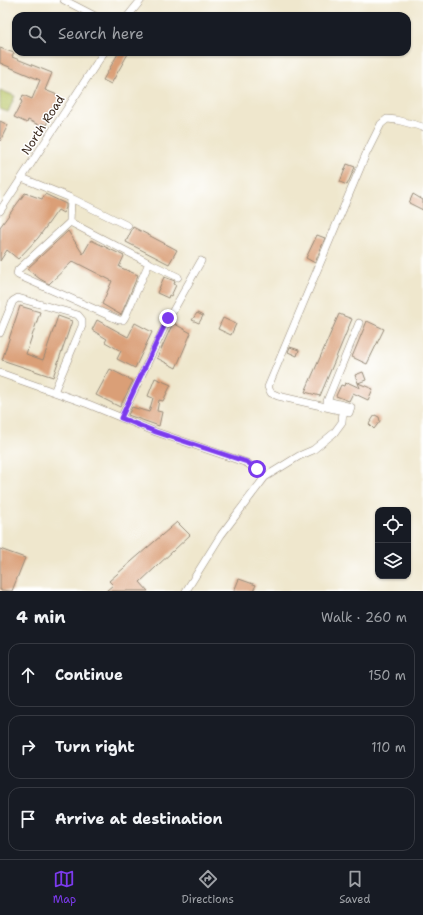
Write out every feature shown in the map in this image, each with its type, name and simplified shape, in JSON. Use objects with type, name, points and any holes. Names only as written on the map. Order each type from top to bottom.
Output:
[{"type":"street","points":[[64,0],[87,12]]},
{"type":"street","points":[[132,12],[142,0]]},
{"type":"street","name":"North Road","points":[[0,211],[101,56]]},
{"type":"street","points":[[186,591],[221,535],[265,477],[299,456],[313,450],[334,433],[342,422],[343,411],[278,396],[271,393],[268,387],[366,154],[381,124],[387,119],[423,127]]},
{"type":"street","points":[[22,178],[72,198],[128,226]]},
{"type":"street","points":[[72,198],[70,222],[18,270],[18,275],[119,320],[123,320],[149,263]]},
{"type":"street","points":[[70,222],[178,277]]},
{"type":"street","points":[[121,418],[168,318],[201,261]]},
{"type":"street","points":[[0,333],[13,301],[18,298],[78,315],[80,317],[82,326],[54,392]]},
{"type":"street","points":[[349,413],[351,407],[327,401],[359,323]]},
{"type":"street","points":[[0,373],[88,404],[156,432],[247,462],[265,477]]},
{"type":"green space","points":[[0,90],[15,96],[8,112],[0,109]]},
{"type":"building","points":[[0,48],[12,52],[12,57],[52,73],[45,90],[60,96],[46,125],[42,123],[41,126],[28,120],[27,123],[14,117],[22,102],[23,95],[32,99],[40,80],[0,63]]},
{"type":"building","points":[[117,56],[127,56],[111,84],[103,80]]},
{"type":"building","points":[[0,121],[8,125],[0,141]]},
{"type":"building","points":[[347,164],[355,167],[347,185],[340,182]]},
{"type":"building","points":[[25,193],[42,199],[45,194],[66,204],[66,208],[63,213],[58,210],[38,238],[18,259],[7,250],[0,261],[0,227]]},
{"type":"building","points":[[413,194],[423,200],[423,210],[409,203]]},
{"type":"building","points":[[133,227],[177,250],[169,264],[126,242]]},
{"type":"building","points":[[68,231],[83,254],[91,240],[124,256],[119,267],[138,275],[121,315],[102,304],[112,281],[73,261],[49,284],[27,269]]},
{"type":"building","points":[[317,235],[325,238],[315,263],[306,258]]},
{"type":"building","points":[[164,277],[175,281],[174,284],[176,285],[171,296],[169,295],[168,298],[157,293]]},
{"type":"building","points":[[20,306],[40,312],[26,354],[43,360],[58,316],[72,321],[53,377],[2,360]]},
{"type":"building","points":[[197,313],[203,316],[199,323],[192,320]]},
{"type":"building","points":[[339,314],[352,319],[320,396],[305,392]]},
{"type":"building","points":[[223,318],[236,324],[231,335],[218,329]]},
{"type":"building","points":[[97,320],[128,337],[135,323],[152,332],[135,368],[117,359],[121,351],[105,342],[107,339],[92,330]]},
{"type":"building","points":[[367,321],[384,329],[367,364],[352,357]]},
{"type":"building","points":[[173,323],[191,333],[176,368],[157,358]]},
{"type":"building","points":[[290,347],[299,350],[297,356],[288,352]]},
{"type":"building","points":[[110,369],[133,381],[120,407],[96,395]]},
{"type":"building","points":[[363,372],[366,380],[358,383],[355,375]]},
{"type":"building","points":[[155,378],[171,385],[163,401],[159,400],[157,411],[162,412],[159,426],[128,415],[132,407],[149,412],[153,398],[148,396]]},
{"type":"building","points":[[345,383],[349,383],[360,388],[358,383],[373,389],[368,400],[353,393],[349,401],[336,396],[341,385],[344,386]]},
{"type":"building","points":[[375,415],[379,417],[380,421],[374,429],[369,424]]},
{"type":"building","points":[[177,522],[190,535],[140,582],[148,591],[106,591],[113,585],[109,581]]},
{"type":"building","points":[[0,549],[25,558],[12,591],[0,590]]},
{"type":"building","points":[[239,579],[256,585],[253,591],[234,591]]},
{"type":"route","points":[[168,318],[121,418],[216,453],[247,462],[257,469]]}]
